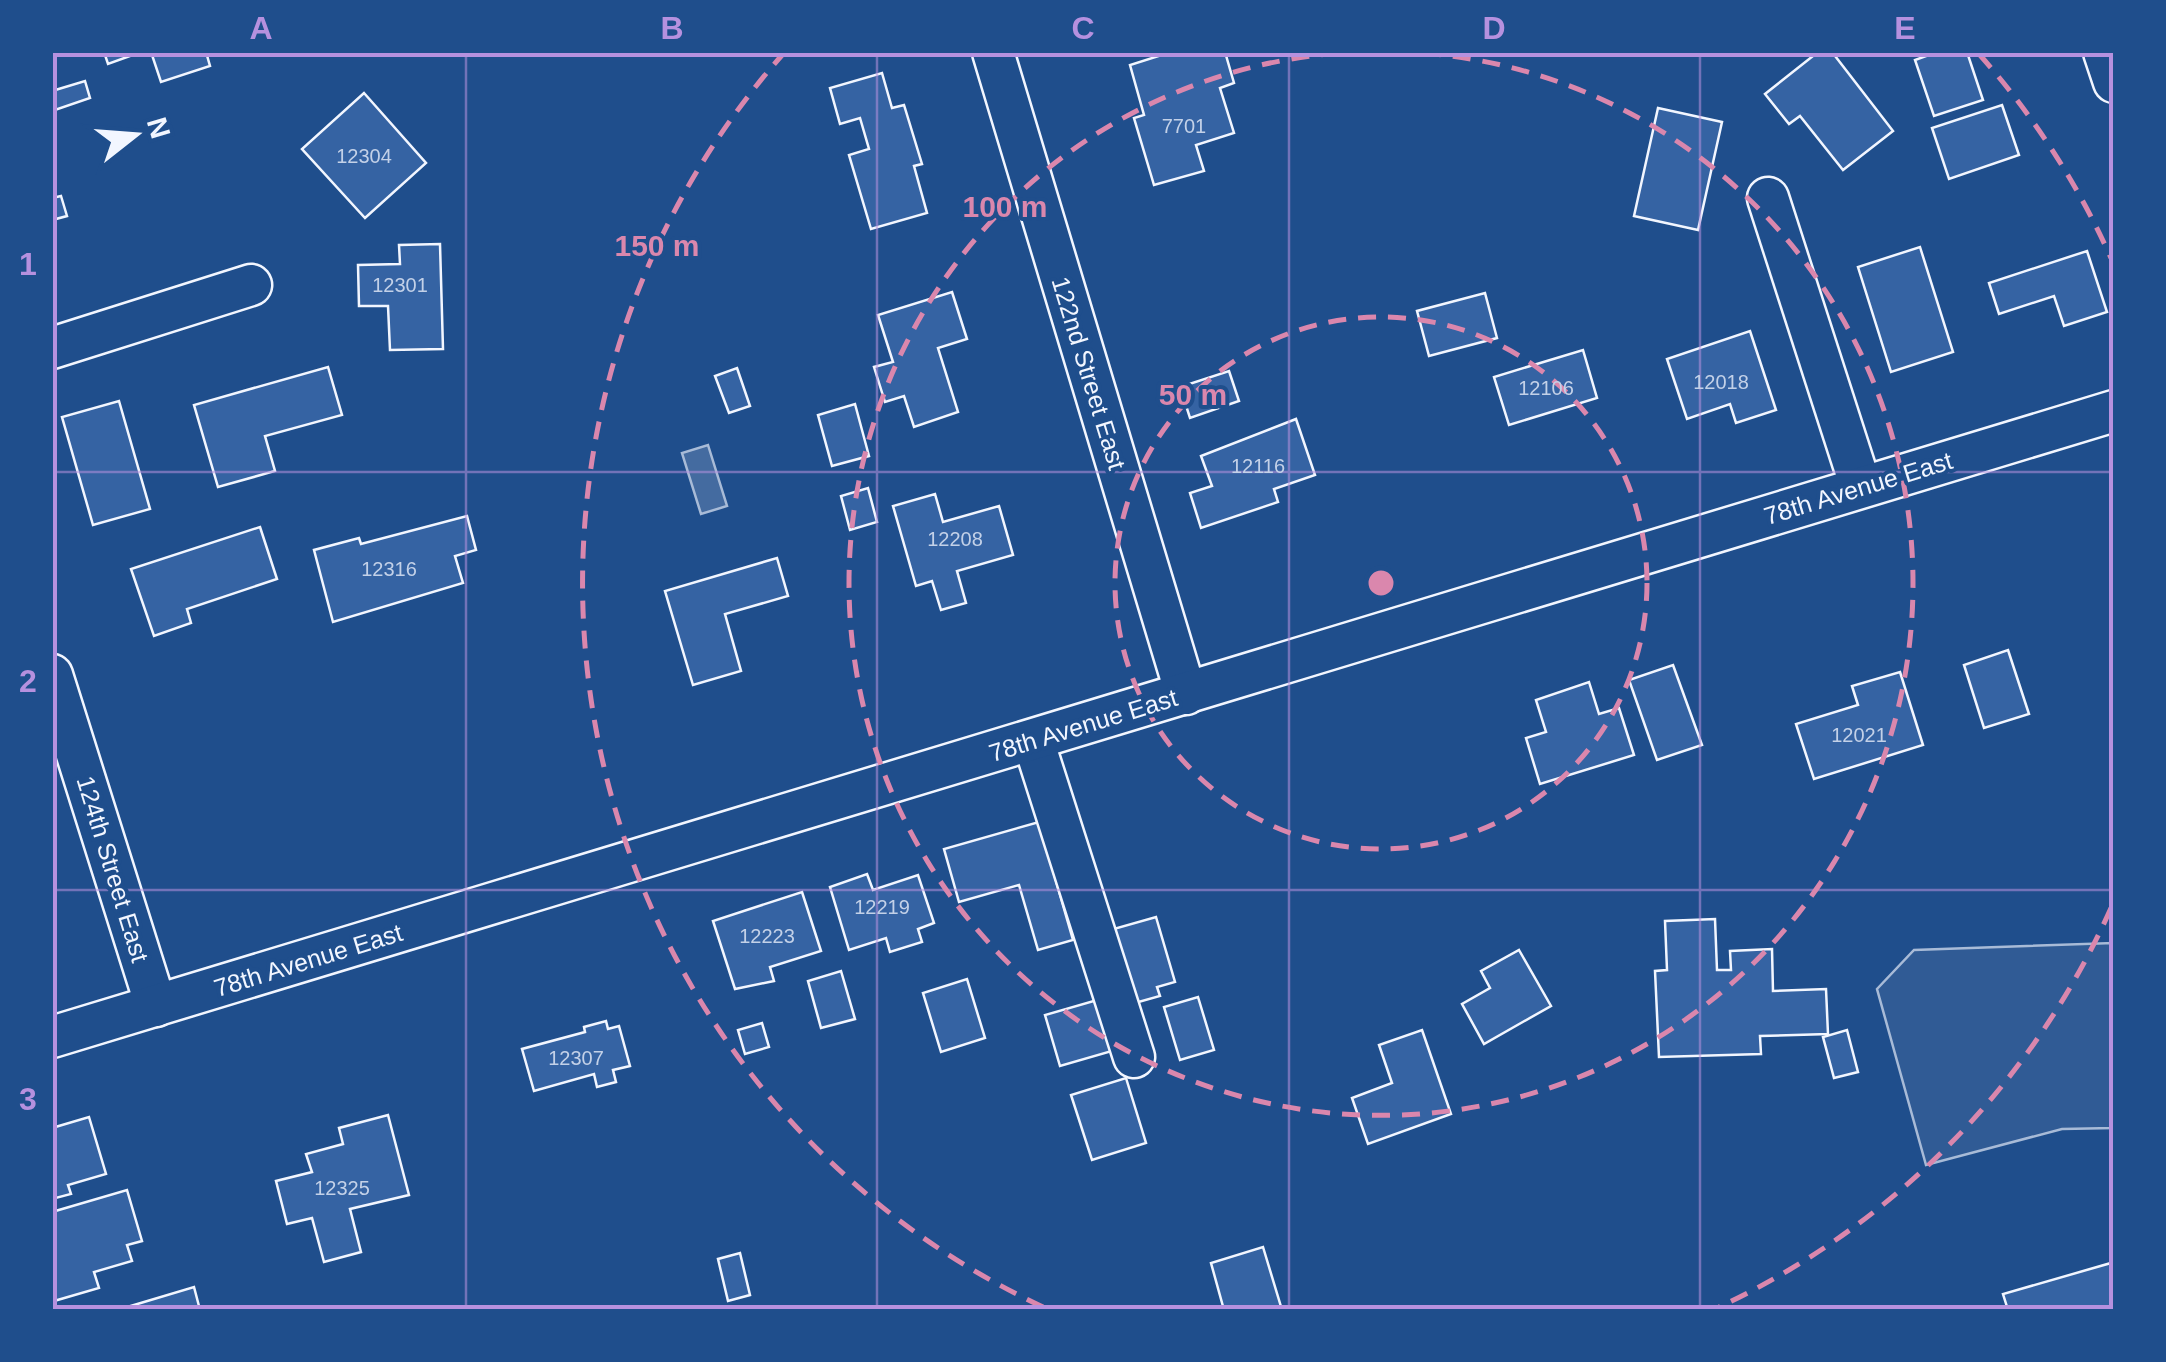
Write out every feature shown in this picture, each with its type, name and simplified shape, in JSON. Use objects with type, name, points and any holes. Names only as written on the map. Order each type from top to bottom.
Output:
[{"type":"street","name":"122nd Street East","points":[[993,52],[1186,694]]},
{"type":"street","points":[[2104,52],[2114,82]]},
{"type":"street","points":[[1768,198],[1861,486]]},
{"type":"street","points":[[52,348],[251,285]]},
{"type":"street","name":"78th Avenue East","points":[[52,1038],[2114,411]]},
{"type":"street","name":"124th Street East","points":[[52,675],[156,1006]]},
{"type":"street","points":[[1033,740],[1134,1057]]},
{"type":"shaded area","points":[[708,445],[727,506],[701,514],[682,453]]},
{"type":"shaded area","points":[[2113,943],[2113,1128],[2062,1129],[1926,1165],[1877,989],[1914,950]]},
{"type":"building","points":[[104,52],[141,52],[108,64]]},
{"type":"building","points":[[151,52],[206,52],[210,66],[161,82]]},
{"type":"building","points":[[1171,52],[1225,52],[1234,83],[1220,88],[1234,133],[1196,145],[1204,171],[1154,185],[1134,118],[1144,115],[1130,65]]},
{"type":"building","points":[[1818,52],[1832,52],[1893,131],[1843,170],[1800,116],[1789,124],[1765,94]]},
{"type":"building","points":[[1937,52],[1967,52],[1983,100],[1934,116],[1915,60]]},
{"type":"building","points":[[882,73],[892,108],[904,105],[922,164],[914,166],[927,213],[871,229],[849,155],[869,149],[860,118],[840,124],[830,88]]},
{"type":"building","points":[[85,81],[90,98],[52,111],[52,91]]},
{"type":"building","points":[[364,93],[426,163],[365,218],[302,149]]},
{"type":"building","points":[[2002,105],[2019,155],[1949,179],[1932,128]]},
{"type":"building","points":[[1658,108],[1722,122],[1698,230],[1634,216]]},
{"type":"building","points":[[61,196],[67,216],[52,220],[52,198]]},
{"type":"building","points":[[440,244],[443,349],[390,350],[388,306],[359,306],[358,265],[400,264],[399,245]]},
{"type":"building","points":[[1920,247],[1953,352],[1891,372],[1858,267]]},
{"type":"building","points":[[2087,251],[2107,312],[2064,326],[2054,296],[1999,314],[1989,283]]},
{"type":"building","points":[[952,292],[967,339],[938,348],[958,412],[914,427],[904,396],[885,402],[874,367],[893,362],[878,315]]},
{"type":"building","points":[[1485,293],[1497,338],[1429,356],[1417,311]]},
{"type":"building","points":[[1750,331],[1776,410],[1736,423],[1730,404],[1687,419],[1667,359]]},
{"type":"building","points":[[1583,350],[1597,398],[1509,425],[1494,377]]},
{"type":"building","points":[[328,367],[342,415],[265,436],[275,471],[218,487],[194,405]]},
{"type":"building","points":[[737,368],[750,406],[729,413],[715,376]]},
{"type":"building","points":[[1229,371],[1239,401],[1190,418],[1180,387]]},
{"type":"building","points":[[119,401],[150,509],[93,525],[62,417]]},
{"type":"building","points":[[855,404],[869,456],[832,466],[818,415]]},
{"type":"building","points":[[1296,419],[1315,475],[1274,489],[1278,502],[1201,528],[1190,493],[1212,486],[1201,456]]},
{"type":"building","points":[[868,488],[877,522],[850,530],[841,496]]},
{"type":"building","points":[[935,494],[943,522],[999,506],[1013,555],[957,571],[966,603],[941,610],[932,581],[916,586],[893,506]]},
{"type":"building","points":[[467,516],[476,550],[455,556],[463,583],[333,622],[314,550],[359,538],[361,544]]},
{"type":"building","points":[[260,527],[277,579],[187,609],[191,623],[154,636],[131,569]]},
{"type":"building","points":[[777,558],[788,596],[725,614],[741,671],[693,685],[665,591]]},
{"type":"building","points":[[2008,650],[2029,714],[1984,728],[1964,665]]},
{"type":"building","points":[[1673,665],[1702,745],[1657,760],[1629,680]]},
{"type":"building","points":[[1900,672],[1923,745],[1814,779],[1796,724],[1858,705],[1852,686]]},
{"type":"building","points":[[1589,682],[1599,714],[1619,708],[1634,755],[1540,784],[1526,738],[1546,732],[1536,700]]},
{"type":"building","points":[[1039,822],[1073,940],[1038,950],[1019,885],[959,902],[944,849]]},
{"type":"building","points":[[867,874],[873,890],[918,875],[934,923],[918,929],[922,942],[890,952],[886,938],[849,950],[830,887]]},
{"type":"building","points":[[802,892],[821,951],[770,967],[774,981],[735,989],[713,921]]},
{"type":"building","points":[[1156,917],[1175,982],[1157,987],[1160,996],[1135,1003],[1110,930]]},
{"type":"building","points":[[1715,919],[1717,970],[1731,970],[1730,951],[1772,949],[1773,991],[1826,989],[1828,1034],[1760,1036],[1761,1054],[1659,1057],[1655,971],[1667,970],[1665,921]]},
{"type":"building","points":[[1519,950],[1551,1006],[1484,1044],[1462,1004],[1490,988],[1481,971]]},
{"type":"building","points":[[841,971],[855,1019],[821,1028],[808,981]]},
{"type":"building","points":[[967,979],[985,1038],[941,1052],[923,993]]},
{"type":"building","points":[[1198,997],[1214,1050],[1180,1060],[1164,1007]]},
{"type":"building","points":[[1104,998],[1119,1049],[1060,1066],[1045,1015]]},
{"type":"building","points":[[606,1021],[608,1029],[619,1026],[630,1066],[613,1070],[616,1082],[597,1087],[594,1074],[534,1091],[522,1049],[585,1032],[584,1027]]},
{"type":"building","points":[[762,1023],[769,1047],[745,1054],[738,1030]]},
{"type":"building","points":[[1422,1030],[1451,1114],[1368,1144],[1352,1098],[1392,1083],[1379,1045]]},
{"type":"building","points":[[1847,1030],[1858,1072],[1834,1078],[1823,1037]]},
{"type":"building","points":[[1126,1078],[1146,1143],[1092,1160],[1071,1095]]},
{"type":"building","points":[[388,1115],[409,1195],[350,1209],[361,1252],[324,1262],[312,1218],[287,1224],[276,1181],[312,1172],[306,1154],[343,1144],[339,1128]]},
{"type":"building","points":[[89,1117],[106,1174],[68,1185],[71,1194],[52,1199],[52,1128]]},
{"type":"building","points":[[127,1190],[142,1241],[127,1245],[132,1261],[94,1272],[99,1288],[54,1301],[52,1212]]},
{"type":"building","points":[[1263,1247],[1282,1310],[1224,1310],[1211,1263]]},
{"type":"building","points":[[740,1253],[750,1295],[728,1301],[718,1259]]},
{"type":"building","points":[[2111,1263],[2114,1310],[2008,1310],[2003,1294]]},
{"type":"building","points":[[194,1287],[200,1310],[124,1310],[124,1308]]}]
